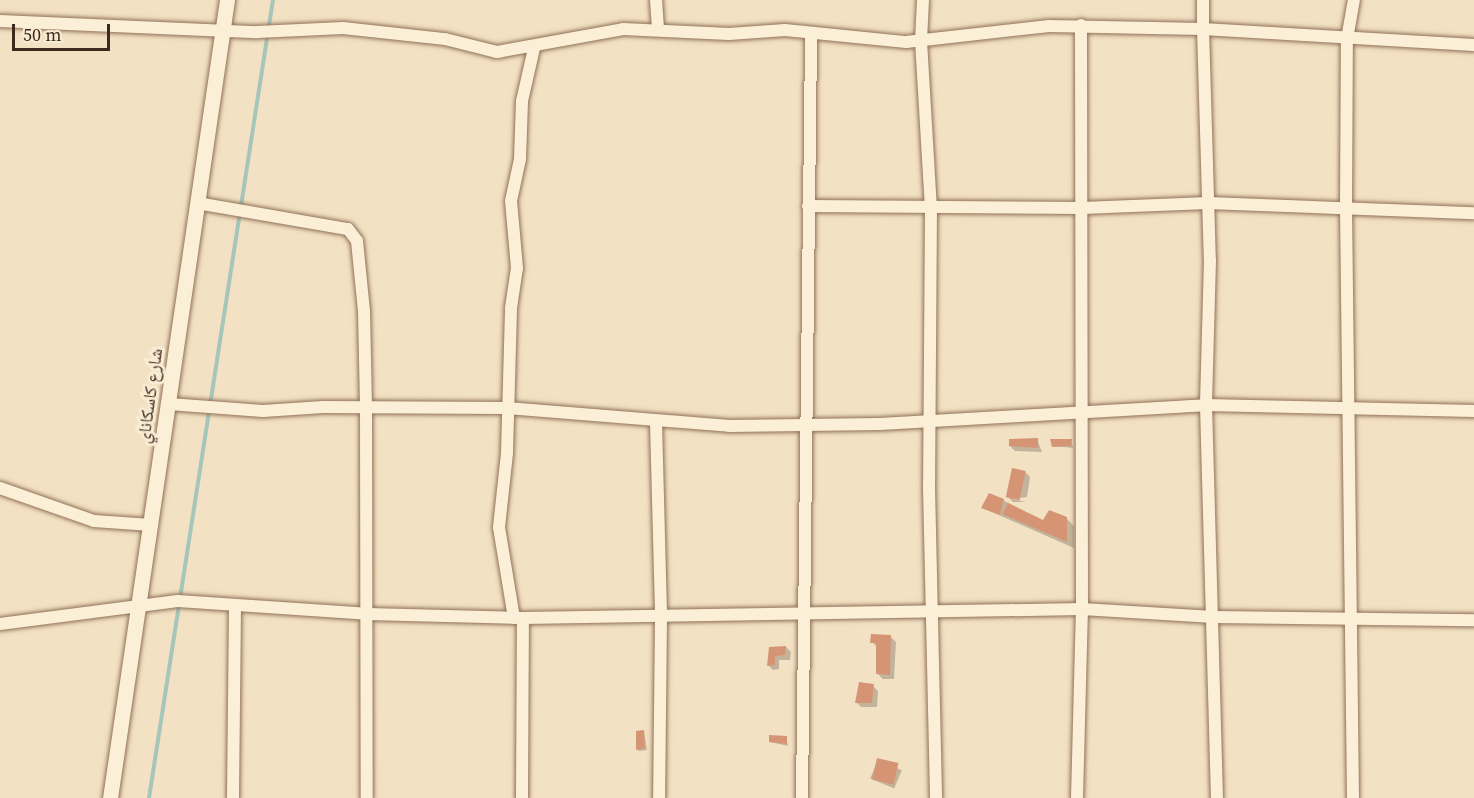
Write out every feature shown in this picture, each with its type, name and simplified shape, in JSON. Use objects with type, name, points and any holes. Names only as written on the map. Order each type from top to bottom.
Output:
[{"type":"street","name":"شارع كاسكاناي","points":[[110,798],[227,0]]},
{"type":"street","points":[[656,0],[658,30]]},
{"type":"street","points":[[923,0],[921,41],[931,208],[930,612],[936,798]]},
{"type":"street","points":[[1203,0],[1208,203],[1206,405],[1214,617],[1217,798]]},
{"type":"street","points":[[1353,798],[1351,410],[1346,208],[1347,39],[1354,0]]},
{"type":"street","points":[[0,21],[223,30],[343,28],[445,39],[497,52],[534,48],[623,29],[729,34],[785,30],[811,35],[921,41],[1081,25],[1203,29],[1474,45]]},
{"type":"street","points":[[1077,798],[1082,609],[1081,25]]},
{"type":"street","points":[[802,798],[803,425],[811,35]]},
{"type":"street","points":[[522,798],[518,618],[499,527],[511,308],[517,268],[511,201],[520,159],[522,101],[534,48]]},
{"type":"street","points":[[197,203],[316,221],[348,229],[355,234],[364,311],[367,798]]},
{"type":"street","points":[[808,206],[1082,208],[1208,203],[1474,213]]},
{"type":"street","points":[[169,404],[263,411],[507,408],[580,411],[656,422],[803,425],[1206,405],[1474,411]]},
{"type":"street","points":[[656,422],[662,617],[659,798]]},
{"type":"street","points":[[0,488],[94,521],[151,525]]},
{"type":"street","points":[[0,624],[178,602],[367,614],[518,618],[1082,609],[1214,617],[1474,620]]},
{"type":"street","points":[[232,798],[235,605]]},
{"type":"building","points":[[1038,438],[1038,448],[1009,446],[1009,439]]},
{"type":"building","points":[[1050,439],[1072,439],[1071,446],[1052,447]]},
{"type":"building","points":[[1012,468],[1026,471],[1019,500],[1006,497]]},
{"type":"building","points":[[989,493],[1004,499],[1000,515],[981,508]]},
{"type":"building","points":[[1008,503],[1043,520],[1049,510],[1067,517],[1067,542],[1002,514]]},
{"type":"building","points":[[871,634],[891,635],[890,675],[876,674],[876,643],[870,643]]},
{"type":"building","points":[[786,646],[785,655],[775,656],[775,665],[767,666],[769,647]]},
{"type":"building","points":[[859,682],[874,684],[872,703],[855,703]]},
{"type":"building","points":[[644,730],[645,748],[636,750],[636,731]]},
{"type":"building","points":[[769,735],[787,736],[787,744],[769,742]]},
{"type":"building","points":[[877,758],[898,763],[893,784],[872,779]]},
{"type":"waterway","points":[[149,798],[273,0]]}]
